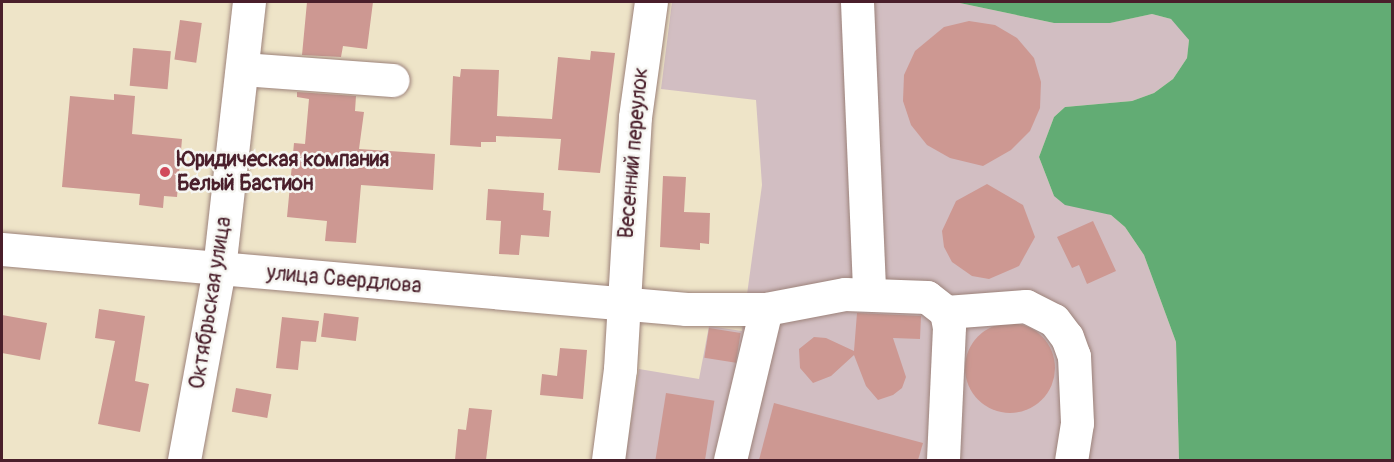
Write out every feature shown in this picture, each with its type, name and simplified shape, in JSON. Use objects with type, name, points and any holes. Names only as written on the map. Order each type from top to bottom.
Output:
[{"type":"street","name":"Октябрьская улица","points":[[184,460],[219,269],[249,2]]},
{"type":"street","name":"Весенний переулок","points":[[608,460],[624,304],[634,117],[651,2]]},
{"type":"street","points":[[857,2],[869,292]]},
{"type":"street","points":[[242,69],[393,80]]},
{"type":"street","name":"улица Свердлова","points":[[2,249],[686,309],[766,309],[869,292],[927,297],[946,312]]},
{"type":"street","points":[[943,460],[949,327],[946,312],[1026,306],[1054,321],[1067,337],[1074,356],[1077,423],[1071,460]]},
{"type":"street","points":[[730,460],[766,309]]},
{"type":"shaded area","points":[[672,2],[955,2],[1054,23],[1109,23],[1152,14],[1171,19],[1183,29],[1189,40],[1187,58],[1173,79],[1154,93],[1132,101],[1065,107],[1054,117],[1039,157],[1054,196],[1111,215],[1125,227],[1144,255],[1176,342],[1179,460],[625,460],[639,369],[699,379],[709,326],[742,331],[762,185],[756,100],[661,89]]},
{"type":"green space","points":[[955,2],[1392,2],[1392,460],[1179,460],[1176,342],[1144,255],[1125,227],[1111,215],[1065,205],[1054,196],[1039,157],[1054,117],[1065,107],[1132,101],[1154,93],[1173,79],[1187,58],[1189,40],[1171,19],[1152,14],[1110,23],[1054,23]]},
{"type":"building","points":[[307,2],[373,2],[367,49],[343,46],[341,57],[302,55]]},
{"type":"building","points":[[180,20],[202,23],[196,63],[174,60]]},
{"type":"building","points":[[969,21],[995,25],[1017,38],[1034,58],[1041,82],[1040,108],[1030,131],[1011,150],[983,166],[950,158],[927,145],[911,125],[903,101],[904,75],[915,51],[944,27]]},
{"type":"building","points":[[133,48],[171,51],[168,89],[130,86]]},
{"type":"building","points":[[591,51],[615,53],[600,173],[558,170],[561,139],[496,136],[496,142],[481,142],[481,147],[450,145],[453,76],[460,77],[461,69],[499,70],[497,116],[552,119],[558,57],[590,60]]},
{"type":"building","points":[[297,92],[356,96],[355,111],[364,112],[359,149],[435,154],[433,190],[361,185],[356,243],[325,241],[327,221],[287,217],[294,143],[305,144],[309,99],[297,97]]},
{"type":"building","points":[[114,94],[135,96],[132,134],[182,139],[177,197],[164,196],[163,208],[139,205],[140,194],[62,187],[70,96],[114,100]]},
{"type":"building","points":[[663,176],[686,177],[684,212],[710,213],[709,244],[700,243],[700,250],[660,247]]},
{"type":"building","points":[[987,184],[1023,205],[1035,237],[1019,266],[989,279],[972,276],[952,262],[944,247],[942,231],[956,201]]},
{"type":"building","points":[[488,189],[544,193],[543,210],[551,211],[549,237],[521,235],[519,255],[499,254],[501,221],[486,220]]},
{"type":"building","points":[[1093,221],[1116,271],[1087,284],[1079,265],[1072,268],[1057,237]]},
{"type":"building","points":[[99,309],[145,316],[135,381],[149,384],[140,432],[98,424],[115,341],[95,338]]},
{"type":"building","points":[[324,313],[359,317],[356,341],[321,337]]},
{"type":"building","points":[[857,313],[921,316],[920,339],[893,338],[906,377],[902,388],[893,395],[878,400],[866,386],[854,355],[831,376],[813,383],[800,368],[799,349],[814,337],[826,338],[854,351]]},
{"type":"building","points":[[2,315],[47,323],[40,360],[2,353]]},
{"type":"building","points":[[282,317],[319,321],[316,342],[301,341],[298,370],[276,368]]},
{"type":"building","points":[[1010,323],[1035,331],[1047,343],[1055,368],[1047,393],[1035,405],[1010,413],[985,405],[973,393],[965,368],[973,343],[985,331]]},
{"type":"building","points":[[709,328],[741,333],[736,363],[704,358]]},
{"type":"building","points":[[560,348],[587,350],[583,399],[540,395],[542,374],[557,376]]},
{"type":"building","points":[[236,388],[271,394],[267,418],[232,412]]},
{"type":"building","points":[[666,393],[714,401],[705,460],[655,460]]},
{"type":"building","points":[[774,403],[923,443],[918,460],[759,460]]},
{"type":"building","points":[[469,408],[492,410],[486,460],[455,460],[458,429],[466,430]]},
{"type":"place","name":"Юридическая компания Белый Бастион","points":[[165,172]]}]
